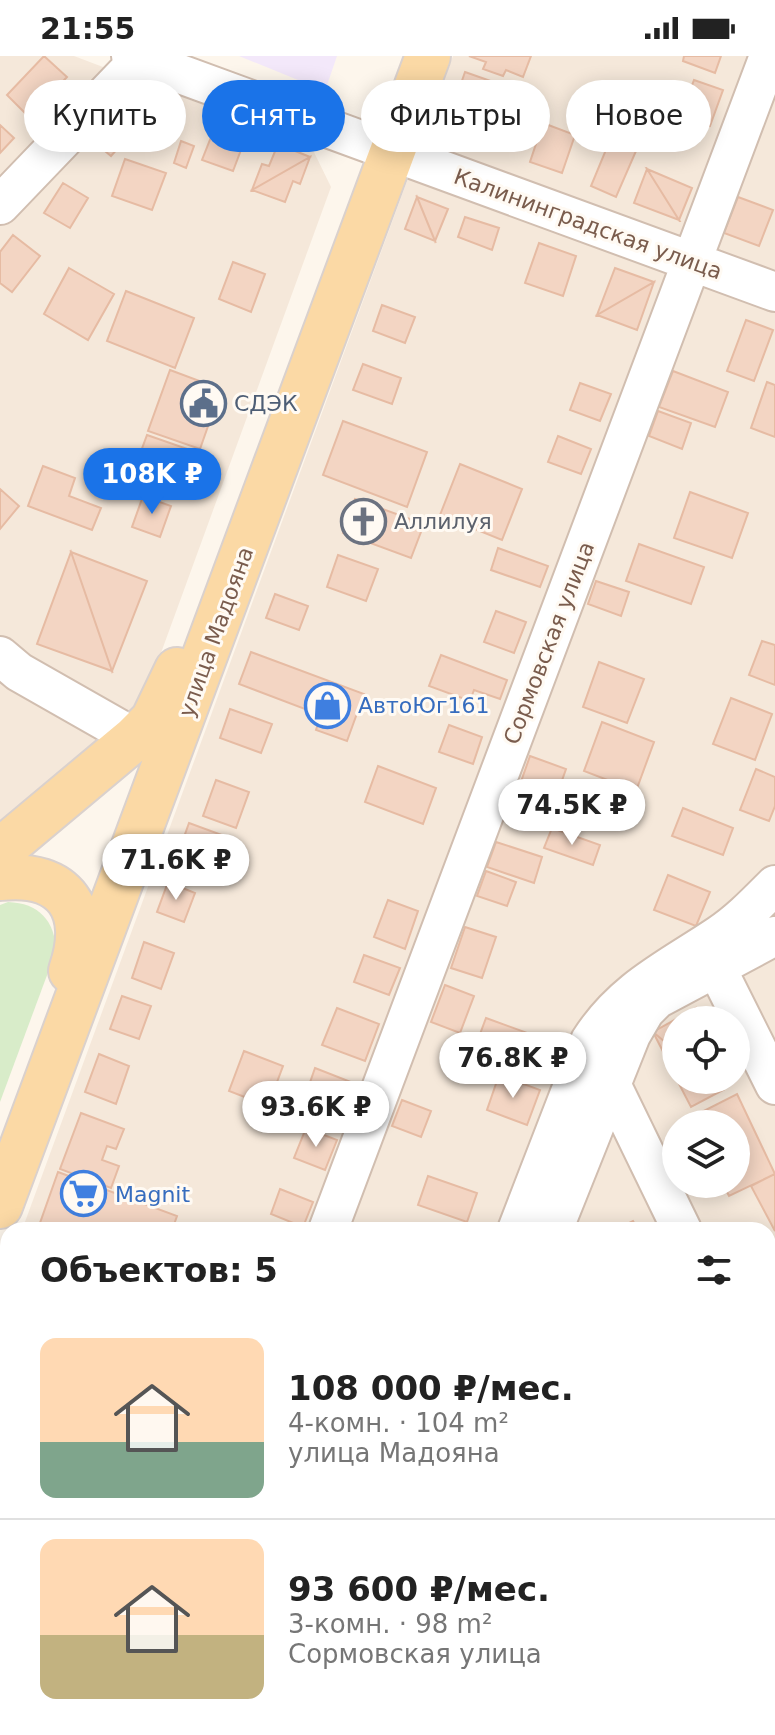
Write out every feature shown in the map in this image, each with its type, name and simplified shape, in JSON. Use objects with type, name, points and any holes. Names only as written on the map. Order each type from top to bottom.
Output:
[{"type":"main road","name":"улица Мадояна","points":[[398,80],[403,56]]},
{"type":"main road","name":"улица Мадояна","points":[[416,80],[428,56]]},
{"type":"main road","name":"улица Мадояна","points":[[0,851],[135,738],[153,720],[167,696],[381,152]]},
{"type":"main road","name":"улица Мадояна","points":[[0,1206],[381,152]]},
{"type":"main road","points":[[0,878],[18,876],[53,885],[66,895],[81,925],[79,949],[45,1045],[52,1064]]},
{"type":"street","name":"Сормовская улица","points":[[331,1222],[769,56]]},
{"type":"street","name":"Калининградская улица","points":[[136,58],[361,142]]},
{"type":"street","points":[[0,205],[136,58]]},
{"type":"street","name":"Калининградская улица","points":[[388,152],[775,292]]},
{"type":"street","points":[[0,656],[19,672],[135,738]]},
{"type":"street","points":[[520,1222],[590,1041],[604,1019],[645,980],[738,920],[775,885]]},
{"type":"street","points":[[556,1222],[645,1011],[657,999],[775,936]]},
{"type":"street","points":[[716,967],[775,1085]]},
{"type":"street","points":[[612,1086],[678,1222]]},
{"type":"shaded area","points":[[0,56],[74,56],[137,80],[24,80],[24,152],[186,152],[186,99],[202,105],[202,152],[314,152],[331,187],[146,694],[116,739],[0,829]]},
{"type":"shaded area","points":[[239,56],[337,56],[329,80],[298,80]]},
{"type":"shaded area","points":[[453,56],[775,56],[775,916],[763,948],[775,943],[775,1222],[25,1222],[418,152],[550,152],[550,80],[444,80]]},
{"type":"green space","points":[[8,902],[28,906],[43,916],[52,931],[56,951],[0,1102],[0,905]]},
{"type":"building","points":[[44,56],[67,77],[64,80],[24,80],[24,112],[7,95]]},
{"type":"building","points":[[469,56],[531,56],[523,77],[506,70],[503,76],[483,69],[486,62]]},
{"type":"building","points":[[684,56],[721,56],[715,73],[683,61]]},
{"type":"building","points":[[465,72],[488,80],[462,80]]},
{"type":"building","points":[[711,86],[723,90],[711,123]]},
{"type":"building","points":[[0,125],[14,138],[0,153]]},
{"type":"building","points":[[550,126],[566,132],[566,152],[569,152],[562,173],[530,162],[533,152],[550,152]]},
{"type":"building","points":[[186,143],[194,146],[186,168],[174,163],[178,152],[186,152]]},
{"type":"building","points":[[205,152],[240,152],[233,171],[202,160]]},
{"type":"building","points":[[275,152],[298,152],[310,157],[252,190],[262,164],[269,166]]},
{"type":"building","points":[[605,152],[636,152],[616,197],[591,186]]},
{"type":"building","points":[[310,157],[300,184],[293,181],[285,202],[252,190]]},
{"type":"building","points":[[125,159],[166,173],[152,210],[112,196]]},
{"type":"building","points":[[647,169],[679,220],[634,203]]},
{"type":"building","points":[[647,169],[692,188],[679,220]]},
{"type":"building","points":[[63,183],[88,198],[70,228],[44,213]]},
{"type":"building","points":[[417,197],[448,209],[435,241]]},
{"type":"building","points":[[417,197],[435,241],[405,229]]},
{"type":"building","points":[[738,197],[773,210],[759,246],[724,233]]},
{"type":"building","points":[[465,217],[499,228],[492,250],[458,237]]},
{"type":"building","points":[[13,235],[40,256],[12,292],[0,283],[0,252]]},
{"type":"building","points":[[539,243],[576,256],[563,296],[525,283]]},
{"type":"building","points":[[233,262],[265,274],[251,312],[219,299]]},
{"type":"building","points":[[69,268],[114,294],[88,340],[44,314]]},
{"type":"building","points":[[615,268],[654,282],[597,315]]},
{"type":"building","points":[[654,282],[637,330],[597,315]]},
{"type":"building","points":[[126,291],[194,318],[175,368],[107,341]]},
{"type":"building","points":[[382,305],[415,317],[405,343],[373,331]]},
{"type":"building","points":[[746,320],[773,330],[754,381],[727,371]]},
{"type":"building","points":[[363,364],[401,378],[392,404],[353,390]]},
{"type":"building","points":[[170,370],[221,389],[200,449],[148,431]]},
{"type":"building","points":[[673,371],[728,392],[715,427],[659,407]]},
{"type":"building","points":[[767,382],[775,385],[775,437],[751,428]]},
{"type":"building","points":[[580,383],[611,394],[600,421],[570,410]]},
{"type":"building","points":[[658,411],[691,423],[682,449],[649,436]]},
{"type":"building","points":[[343,421],[427,452],[407,507],[323,475]]},
{"type":"building","points":[[147,435],[199,453],[184,493],[147,480],[155,459],[140,454]]},
{"type":"building","points":[[558,436],[591,449],[581,474],[548,462]]},
{"type":"building","points":[[460,464],[522,489],[502,540],[440,515]]},
{"type":"building","points":[[43,466],[75,478],[69,496],[101,508],[92,530],[28,506]]},
{"type":"building","points":[[0,489],[19,506],[0,529]]},
{"type":"building","points":[[690,492],[748,513],[732,558],[674,538]]},
{"type":"building","points":[[143,496],[171,506],[160,537],[132,527]]},
{"type":"building","points":[[355,499],[424,524],[411,558],[343,533]]},
{"type":"building","points":[[639,544],[704,567],[691,604],[626,581]]},
{"type":"building","points":[[498,548],[548,566],[540,587],[491,570]]},
{"type":"building","points":[[71,552],[147,581],[112,671]]},
{"type":"building","points":[[71,552],[112,671],[37,644]]},
{"type":"building","points":[[338,555],[378,569],[366,601],[327,587]]},
{"type":"building","points":[[596,581],[629,592],[621,616],[588,604]]},
{"type":"building","points":[[275,594],[308,606],[299,630],[266,618]]},
{"type":"building","points":[[496,611],[526,622],[514,653],[484,642]]},
{"type":"building","points":[[762,641],[775,645],[775,685],[749,675]]},
{"type":"building","name":"АвтоЮг161","points":[[251,652],[364,694],[347,741],[316,730],[321,715],[239,684]]},
{"type":"building","points":[[441,655],[507,680],[500,699],[474,690],[470,701],[429,686]]},
{"type":"building","points":[[599,662],[644,679],[627,723],[583,707]]},
{"type":"building","points":[[731,698],[772,714],[755,760],[713,744]]},
{"type":"building","points":[[230,709],[272,724],[261,753],[220,738]]},
{"type":"building","points":[[602,722],[654,742],[636,791],[584,771]]},
{"type":"building","points":[[449,725],[482,737],[473,764],[439,752]]},
{"type":"building","points":[[530,756],[566,769],[553,806],[517,793]]},
{"type":"building","points":[[378,766],[436,788],[423,824],[365,802]]},
{"type":"building","points":[[756,769],[775,777],[775,806],[769,821],[740,810]]},
{"type":"building","points":[[216,780],[249,792],[236,828],[203,816]]},
{"type":"building","points":[[683,808],[733,828],[723,855],[672,836]]},
{"type":"building","points":[[189,823],[222,835],[212,863],[179,851]]},
{"type":"building","points":[[552,828],[600,845],[593,865],[544,848]]},
{"type":"building","points":[[496,842],[542,857],[534,883],[487,867]]},
{"type":"building","points":[[486,871],[516,882],[507,906],[477,896]]},
{"type":"building","points":[[668,875],[710,892],[696,926],[654,910]]},
{"type":"building","points":[[168,882],[195,893],[184,922],[157,912]]},
{"type":"building","points":[[388,900],[418,911],[405,949],[374,937]]},
{"type":"building","points":[[465,927],[496,937],[482,978],[451,968]]},
{"type":"building","points":[[144,942],[174,953],[161,989],[132,978]]},
{"type":"building","points":[[364,955],[400,968],[389,995],[354,982]]},
{"type":"building","points":[[445,985],[474,996],[460,1033],[431,1022]]},
{"type":"building","points":[[122,996],[151,1006],[139,1039],[110,1029]]},
{"type":"building","points":[[337,1008],[379,1024],[365,1061],[322,1045]]},
{"type":"building","points":[[486,1018],[555,1043],[541,1079],[473,1053]]},
{"type":"building","points":[[662,1027],[662,1039],[653,1032]]},
{"type":"building","points":[[653,1032],[662,1039],[662,1050]]},
{"type":"building","points":[[244,1051],[283,1066],[268,1106],[229,1091]]},
{"type":"building","points":[[99,1054],[129,1066],[116,1104],[85,1092]]},
{"type":"building","points":[[315,1068],[356,1084],[347,1109],[306,1094]]},
{"type":"building","points":[[499,1075],[540,1090],[527,1125],[487,1110]]},
{"type":"building","points":[[684,1094],[715,1094],[691,1107]]},
{"type":"building","points":[[737,1094],[745,1110],[706,1110]]},
{"type":"building","points":[[402,1100],[431,1111],[421,1137],[392,1126]]},
{"type":"building","points":[[81,1113],[124,1129],[116,1149],[107,1146],[102,1160],[119,1166],[111,1188],[60,1169]]},
{"type":"building","points":[[750,1121],[775,1174],[750,1186]]},
{"type":"building","points":[[306,1128],[337,1140],[325,1170],[294,1158]]},
{"type":"building","name":"Magnit","points":[[58,1172],[177,1216],[175,1222],[40,1222]]},
{"type":"building","points":[[775,1174],[775,1222],[770,1222],[751,1186]]},
{"type":"building","points":[[428,1176],[477,1193],[467,1222],[418,1205]]},
{"type":"building","points":[[280,1189],[313,1202],[305,1222],[291,1222],[271,1214]]},
{"type":"place","name":"СДЭК","points":[[203,403]]},
{"type":"place","name":"Аллилуя","points":[[363,521]]},
{"type":"place","name":"АвтоЮг161","points":[[327,705]]},
{"type":"place","name":"Magnit","points":[[84,1194]]}]
